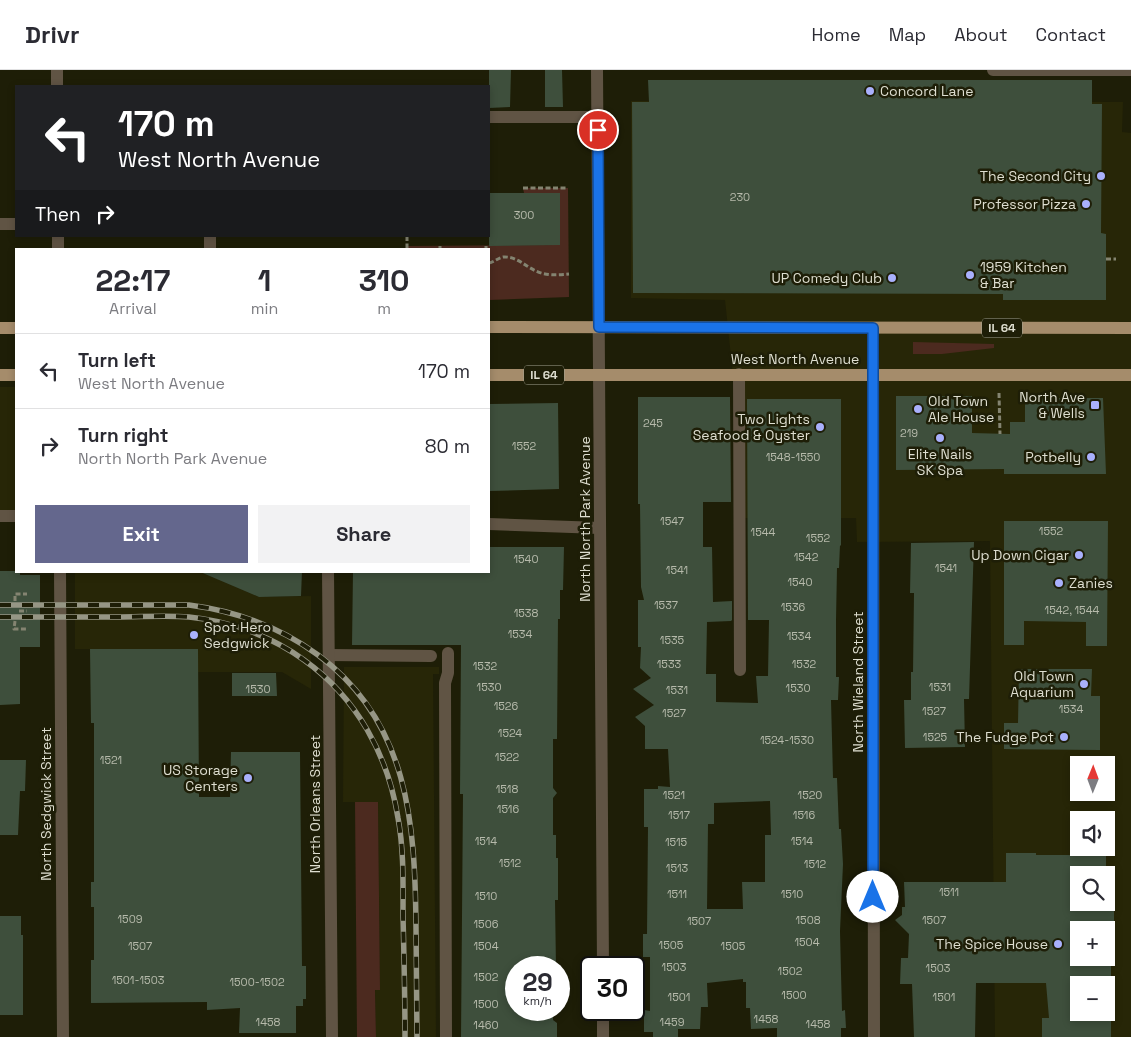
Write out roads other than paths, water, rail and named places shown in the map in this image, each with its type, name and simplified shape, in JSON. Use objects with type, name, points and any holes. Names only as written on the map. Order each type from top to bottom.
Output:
[{"type":"main road","name":"IL 64","points":[[490,327],[1131,328]]},
{"type":"main road","points":[[0,328],[15,328]]},
{"type":"main road","points":[[0,375],[15,375]]},
{"type":"main road","name":"West North Avenue","points":[[490,375],[1131,375]]},
{"type":"street","points":[[57,70],[57,85]]},
{"type":"street","name":"North North Park Avenue","points":[[597,70],[602,956]]},
{"type":"street","points":[[993,70],[1131,70]]},
{"type":"street","points":[[490,117],[598,117]]},
{"type":"street","points":[[0,224],[15,224]]},
{"type":"street","name":"North Wieland Street","points":[[873,328],[874,1037]]},
{"type":"street","points":[[739,374],[740,670]]},
{"type":"street","points":[[0,516],[15,516]]},
{"type":"street","points":[[490,524],[600,528]]},
{"type":"street","name":"North Sedgwick Street","points":[[60,573],[63,1037]]},
{"type":"street","name":"North Orleans Street","points":[[328,573],[332,1037]]},
{"type":"street","points":[[446,1037],[445,684],[448,673],[448,653]]},
{"type":"street","points":[[329,655],[431,656]]},
{"type":"street","points":[[603,1021],[603,1037]]},
{"type":"railway","points":[[0,605],[189,605],[224,611],[273,628],[288,636],[318,655],[348,682],[372,711],[389,743],[401,778],[409,813],[415,888],[417,1037]]},
{"type":"railway","points":[[0,617],[171,616],[220,622],[250,631],[291,651],[323,675],[340,692],[354,710],[378,750],[387,772],[398,818],[403,867],[405,1037]]},
{"type":"place","name":"Concord Lane","points":[[870,91]]},
{"type":"place","name":"The Second City","points":[[1101,176]]},
{"type":"place","name":"Professor Pizza","points":[[1086,204]]},
{"type":"place","name":"1959 Kitchen & Bar","points":[[970,275]]},
{"type":"place","name":"UP Comedy Club","points":[[892,278]]},
{"type":"place","name":"North Ave & Wells","points":[[1095,405]]},
{"type":"place","name":"Old Town Ale House","points":[[918,409]]},
{"type":"place","name":"Two Lights Seafood & Oyster","points":[[820,427]]},
{"type":"place","name":"Elite Nails SK Spa","points":[[940,438]]},
{"type":"place","name":"Potbelly","points":[[1091,457]]},
{"type":"place","name":"Up Down Cigar","points":[[1079,555]]},
{"type":"place","name":"Zanies","points":[[1059,583]]},
{"type":"place","name":"Spot Hero Sedgwick","points":[[194,635]]},
{"type":"place","name":"Old Town Aquarium","points":[[1084,684]]},
{"type":"place","name":"The Fudge Pot","points":[[1064,737]]},
{"type":"place","name":"US Storage Centers","points":[[248,778]]},
{"type":"place","name":"The Spice House","points":[[1058,944]]}]
